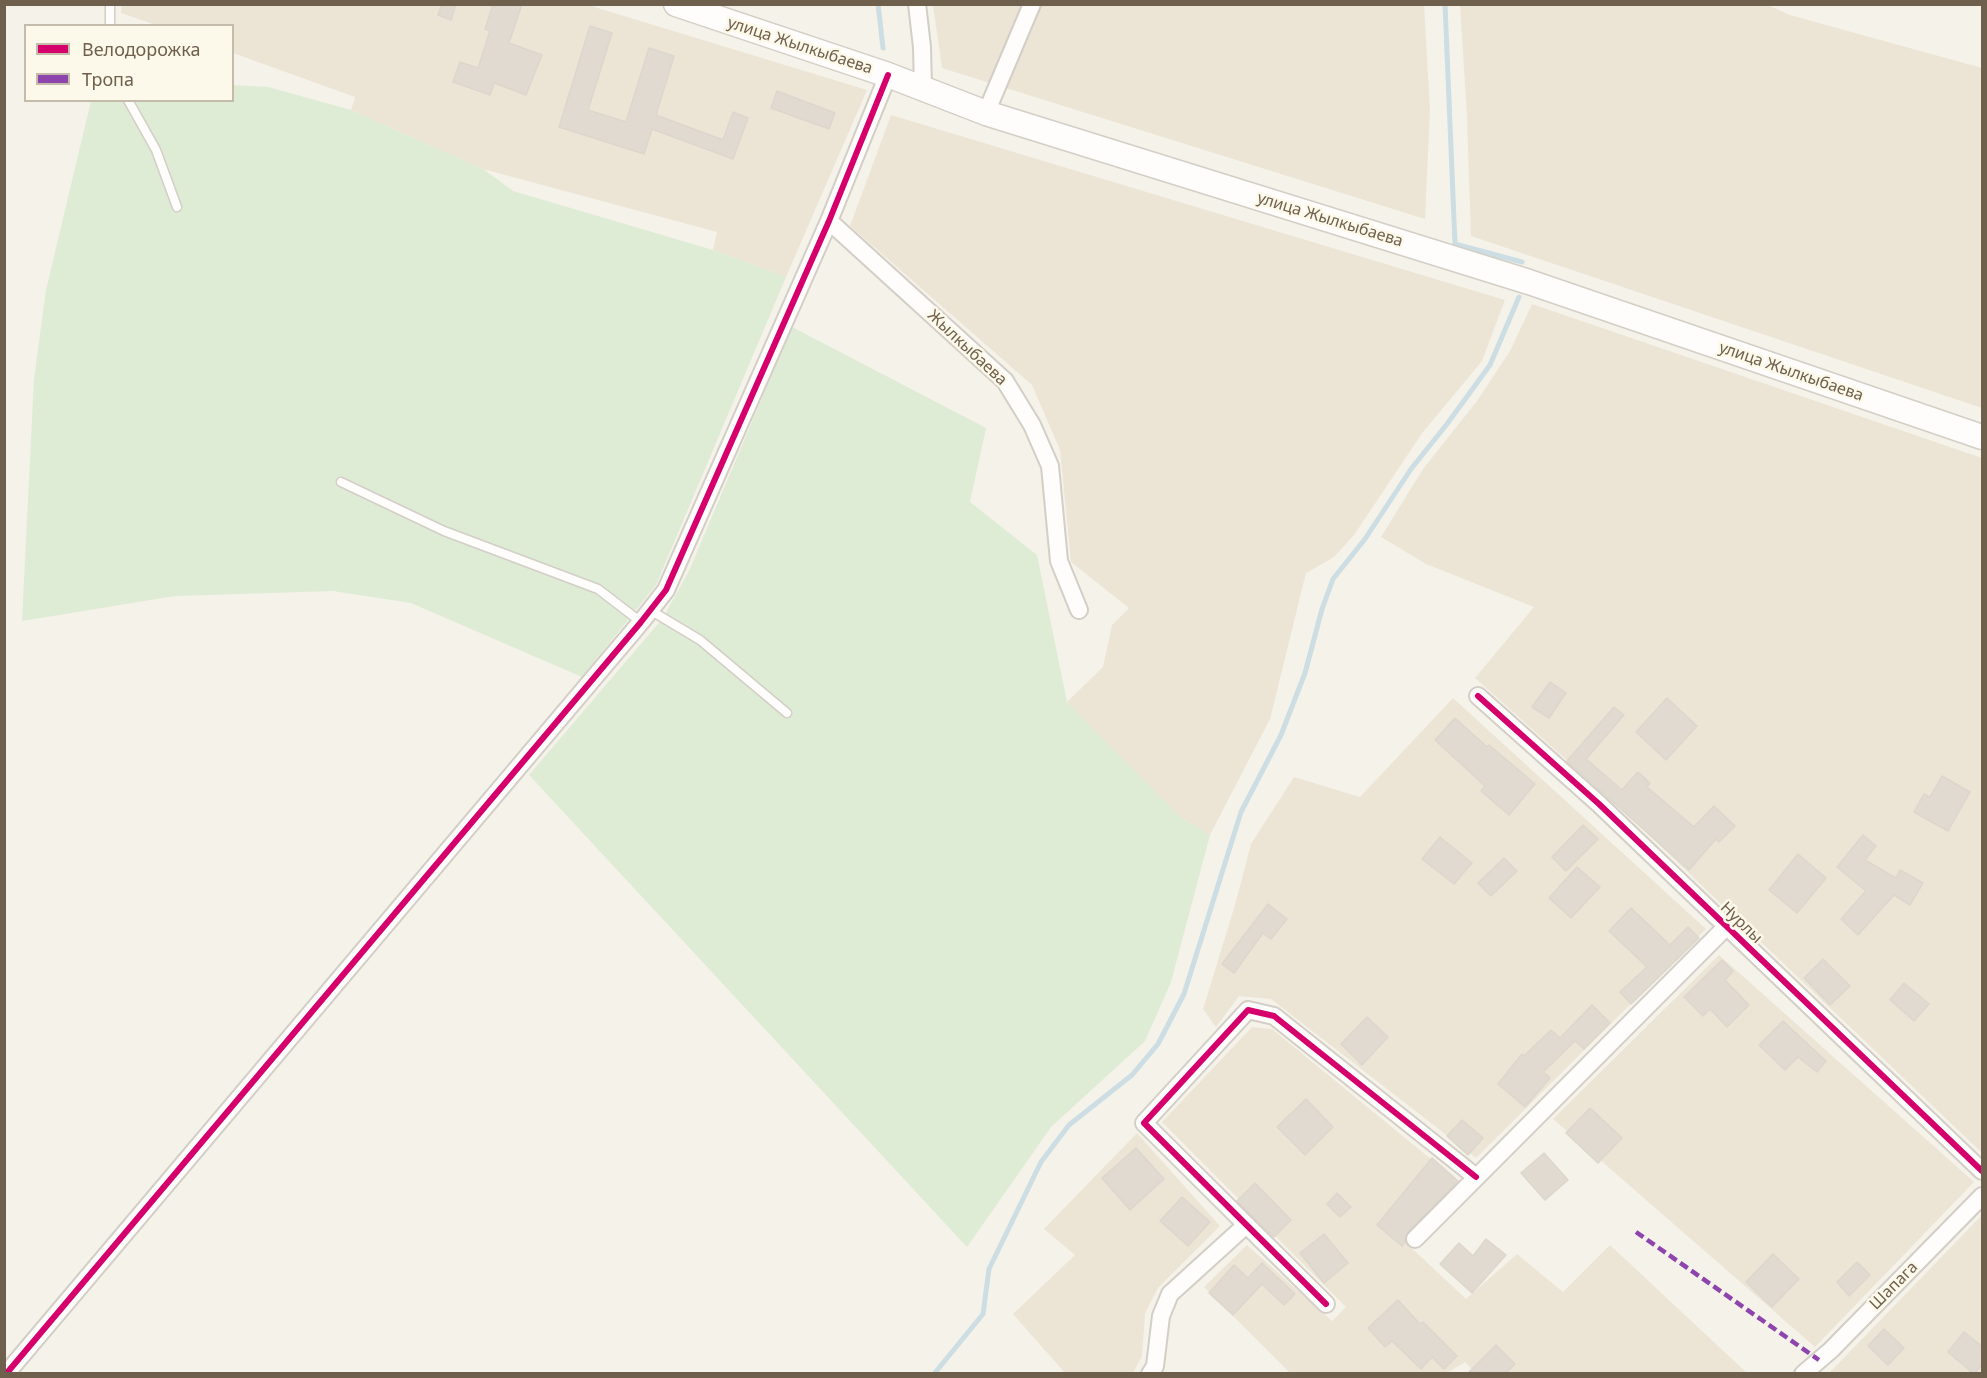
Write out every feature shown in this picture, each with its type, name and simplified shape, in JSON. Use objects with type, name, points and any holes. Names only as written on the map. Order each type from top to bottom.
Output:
[{"type":"main road","name":"улица Жылкыбаева","points":[[676,4],[888,75],[986,113],[1529,282],[1983,438]]},
{"type":"street","points":[[917,4],[922,47],[923,90]]},
{"type":"street","points":[[986,113],[1032,4]]},
{"type":"street","points":[[6,1374],[666,590],[829,221],[888,75]]},
{"type":"street","name":"Жылкыбаева","points":[[829,221],[1005,381],[1032,425],[1050,466],[1059,561],[1079,610]]},
{"type":"street","name":"Нурлы","points":[[1478,696],[1599,804],[1983,1172]]},
{"type":"street","points":[[1414,1239],[1726,927]]},
{"type":"street","points":[[1326,1304],[1144,1123],[1248,1010],[1274,1016],[1476,1177]]},
{"type":"street","name":"Шапага","points":[[1803,1374],[1831,1350],[1983,1196]]},
{"type":"street","points":[[1150,1374],[1155,1366],[1161,1316],[1170,1294],[1246,1225]]},
{"type":"lane","points":[[110,4],[110,24]]},
{"type":"lane","points":[[129,102],[156,150],[177,207]]},
{"type":"lane","points":[[341,482],[444,531],[598,589],[646,616],[700,640],[787,712]]},
{"type":"shaded area","points":[[122,4],[588,5],[867,90],[786,277],[713,250],[717,232],[483,169],[351,110],[355,97],[234,53],[234,24],[153,24],[121,13]]},
{"type":"shaded area","points":[[933,5],[1424,5],[1430,109],[1425,219],[942,68]]},
{"type":"shaded area","points":[[1460,5],[1768,5],[1790,15],[1982,68],[1982,408],[1471,236]]},
{"type":"shaded area","points":[[891,115],[1505,300],[1482,361],[1423,432],[1354,535],[1334,557],[1306,573],[1270,719],[1210,835],[1180,817],[1067,702],[1103,667],[1112,625],[1129,608],[1071,562],[1060,450],[1032,385],[850,226]]},
{"type":"shaded area","points":[[1532,304],[1982,458],[1982,1153],[1628,815],[1475,678],[1534,607],[1426,564],[1381,537],[1423,469],[1477,401],[1510,351]]},
{"type":"shaded area","points":[[1453,698],[1706,929],[1476,1158],[1271,999],[1239,996],[1216,1027],[1203,1009],[1251,844],[1294,777],[1360,797]]},
{"type":"shaded area","points":[[1719,955],[1974,1182],[1815,1347],[1553,1119]]},
{"type":"shaded area","points":[[1252,1027],[1272,1029],[1454,1178],[1401,1238],[1466,1299],[1517,1254],[1563,1292],[1610,1245],[1747,1373],[1477,1374],[1465,1362],[1447,1373],[1290,1373],[1204,1287],[1247,1245],[1332,1321],[1346,1307],[1162,1122]]},
{"type":"shaded area","points":[[1137,1133],[1220,1226],[1158,1288],[1145,1313],[1142,1356],[1133,1373],[1065,1373],[1013,1314],[1075,1255],[1044,1229]]},
{"type":"shaded area","points":[[1982,1215],[1982,1373],[1828,1374],[1837,1365]]},
{"type":"green space","points":[[234,85],[268,87],[351,110],[483,169],[513,191],[713,250],[786,277],[656,585],[582,677],[411,603],[333,591],[175,596],[22,621],[34,379],[46,290],[91,102],[234,102]]},
{"type":"green space","points":[[792,327],[986,428],[970,502],[1037,555],[1067,702],[1180,817],[1210,835],[1171,982],[1145,1041],[1051,1127],[967,1247],[529,775],[663,618],[689,571]]},
{"type":"building","points":[[442,4],[456,4],[451,20],[438,15]]},
{"type":"building","points":[[493,4],[522,4],[509,43],[542,55],[526,95],[494,83],[490,95],[453,82],[460,62],[478,68],[490,31],[485,29]]},
{"type":"building","points":[[590,26],[612,33],[588,110],[626,122],[649,48],[674,56],[656,115],[723,140],[733,112],[748,118],[733,159],[652,129],[644,154],[559,127]]},
{"type":"building","points":[[777,91],[835,113],[829,129],[771,108]]},
{"type":"building","points":[[1550,682],[1566,693],[1549,718],[1532,707]]},
{"type":"building","points":[[1667,698],[1697,726],[1666,760],[1636,732]]},
{"type":"building","points":[[1614,707],[1624,715],[1586,759],[1622,790],[1638,772],[1650,783],[1647,787],[1694,827],[1714,806],[1735,826],[1719,842],[1716,839],[1689,870],[1567,761]]},
{"type":"building","points":[[1455,718],[1487,747],[1489,745],[1535,784],[1509,815],[1481,791],[1485,786],[1435,740]]},
{"type":"building","points":[[1942,776],[1970,792],[1948,831],[1914,812],[1924,794],[1930,797]]},
{"type":"building","points":[[1583,825],[1598,839],[1566,871],[1552,857]]},
{"type":"building","points":[[1863,835],[1876,846],[1865,860],[1896,878],[1900,870],[1923,883],[1910,905],[1894,895],[1858,935],[1841,919],[1866,891],[1837,867]]},
{"type":"building","points":[[1440,837],[1472,863],[1454,884],[1422,859]]},
{"type":"building","points":[[1798,854],[1826,878],[1797,913],[1769,890]]},
{"type":"building","points":[[1504,858],[1517,871],[1491,896],[1478,883]]},
{"type":"building","points":[[1577,867],[1600,887],[1571,918],[1549,898]]},
{"type":"building","points":[[1268,904],[1287,919],[1271,939],[1263,933],[1234,973],[1222,964]]},
{"type":"building","points":[[1631,908],[1670,945],[1688,927],[1699,938],[1631,1004],[1620,992],[1647,967],[1609,931]]},
{"type":"building","points":[[1823,959],[1850,986],[1830,1005],[1804,978]]},
{"type":"building","points":[[1722,960],[1733,971],[1725,980],[1749,1005],[1727,1027],[1710,1009],[1703,1016],[1684,997]]},
{"type":"building","points":[[1904,983],[1929,1004],[1914,1021],[1890,1000]]},
{"type":"building","points":[[1592,1005],[1610,1023],[1584,1049],[1575,1041],[1543,1072],[1550,1078],[1525,1107],[1498,1084],[1522,1054],[1524,1056],[1551,1030],[1560,1038]]},
{"type":"building","points":[[1367,1017],[1388,1037],[1362,1065],[1341,1044]]},
{"type":"building","points":[[1783,1021],[1826,1061],[1817,1072],[1798,1057],[1785,1070],[1759,1045]]},
{"type":"building","points":[[1306,1099],[1333,1127],[1305,1155],[1277,1127]]},
{"type":"building","points":[[1590,1108],[1622,1138],[1598,1163],[1566,1133]]},
{"type":"building","points":[[1462,1120],[1483,1138],[1468,1155],[1447,1136]]},
{"type":"building","points":[[1136,1148],[1164,1179],[1130,1210],[1102,1178]]},
{"type":"building","points":[[1544,1153],[1568,1180],[1545,1200],[1521,1173]]},
{"type":"building","points":[[1432,1158],[1458,1181],[1408,1232],[1402,1246],[1377,1225]]},
{"type":"building","points":[[1255,1183],[1291,1220],[1274,1237],[1237,1201]]},
{"type":"building","points":[[1337,1193],[1351,1207],[1340,1217],[1327,1204]]},
{"type":"building","points":[[1182,1197],[1210,1222],[1188,1246],[1160,1221]]},
{"type":"building","points":[[1324,1234],[1348,1263],[1324,1283],[1300,1253]]},
{"type":"building","points":[[1486,1239],[1506,1255],[1472,1293],[1440,1264],[1459,1243],[1473,1256]]},
{"type":"building","points":[[1773,1254],[1799,1279],[1772,1307],[1746,1282]]},
{"type":"building","points":[[1857,1262],[1870,1275],[1849,1296],[1837,1282]]},
{"type":"building","points":[[1262,1263],[1295,1294],[1284,1305],[1262,1284],[1233,1315],[1209,1293],[1234,1265],[1248,1278]]},
{"type":"building","points":[[1398,1300],[1420,1324],[1423,1322],[1457,1356],[1444,1369],[1432,1357],[1421,1369],[1392,1341],[1385,1347],[1368,1328]]},
{"type":"building","points":[[1884,1329],[1904,1348],[1888,1365],[1868,1346]]},
{"type":"building","points":[[1964,1332],[1983,1347],[1983,1364],[1974,1374],[1948,1352]]},
{"type":"building","points":[[1496,1345],[1515,1364],[1505,1374],[1467,1374]]},
{"type":"waterway","points":[[878,4],[883,48]]},
{"type":"waterway","points":[[1445,4],[1455,244],[1522,262]]},
{"type":"waterway","points":[[934,1374],[983,1314],[989,1269],[1041,1162],[1069,1125],[1132,1075],[1158,1044],[1184,994],[1241,812],[1281,735],[1305,673],[1322,609],[1333,579],[1365,539],[1411,469],[1490,365],[1519,297]]},
{"type":"marked path","points":[[1636,1232],[1819,1360]]},
{"type":"cycle path","points":[[6,1374],[666,590],[829,221],[888,75]]},
{"type":"cycle path","points":[[1478,696],[1599,804],[1982,1171]]},
{"type":"cycle path","points":[[1326,1304],[1144,1123],[1248,1010],[1274,1016],[1476,1177]]}]
